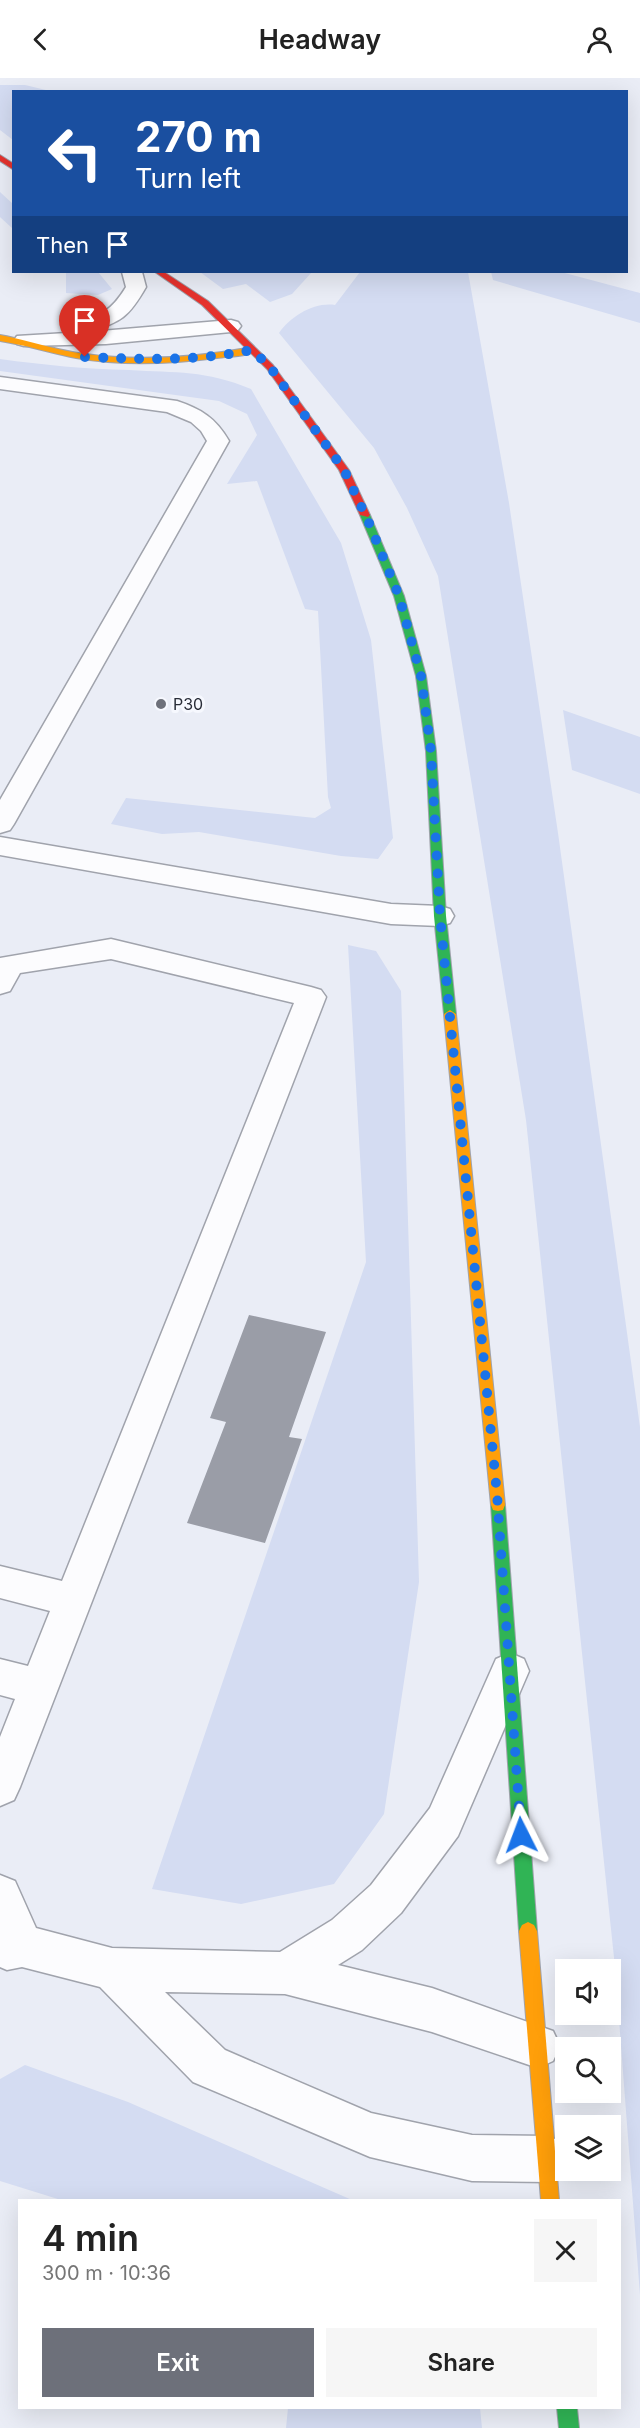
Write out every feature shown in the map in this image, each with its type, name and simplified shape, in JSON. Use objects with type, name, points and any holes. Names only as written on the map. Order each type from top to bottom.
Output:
[{"type":"main road","points":[[161,273],[206,303],[270,367],[344,470],[399,596],[421,676],[430,740],[440,916],[497,1494],[524,1882],[549,2180]]},
{"type":"main road","points":[[0,338],[24,340],[85,357],[162,360],[215,358],[252,350]]},
{"type":"main road","points":[[567,2409],[568,2428]]},
{"type":"street","points":[[24,340],[69,332],[107,319],[123,309],[136,287],[132,273]]},
{"type":"street","points":[[24,340],[106,338],[231,326]]},
{"type":"street","points":[[0,383],[170,406],[192,413],[211,427],[218,441],[0,824]]},
{"type":"street","points":[[0,846],[391,914],[440,916]]},
{"type":"street","points":[[0,984],[10,965],[111,949],[311,998],[0,1787]]},
{"type":"street","points":[[0,1582],[73,1600]]},
{"type":"street","points":[[285,1973],[355,1928],[386,1899],[444,1822],[510,1671]]},
{"type":"street","points":[[0,1677],[39,1687]]},
{"type":"street","points":[[0,1895],[7,1945],[112,1969],[285,1973],[432,2010],[538,2046]]},
{"type":"street","points":[[112,1969],[209,2066],[370,2135],[472,2158],[549,2180]]},
{"type":"shaded area","points":[[0,85],[25,85],[46,90],[12,90],[12,139],[0,130]]},
{"type":"shaded area","points":[[0,192],[12,203],[12,228],[0,217]]},
{"type":"shaded area","points":[[66,273],[99,273],[112,289],[98,295],[66,293]]},
{"type":"shaded area","points":[[201,273],[311,273],[292,294],[270,302],[246,284],[223,289]]},
{"type":"shaded area","points":[[359,273],[468,273],[509,503],[558,833],[640,1427],[640,2295],[619,2025],[621,1959],[614,1959],[526,1120],[438,576],[407,508],[374,448],[279,333],[296,316],[311,308],[335,305]]},
{"type":"shaded area","points":[[491,273],[565,273],[640,293],[640,323],[493,280]]},
{"type":"shaded area","points":[[0,359],[81,368],[191,373],[219,378],[251,389],[341,543],[371,640],[393,838],[378,859],[341,856],[199,832],[162,834],[111,824],[126,798],[315,818],[331,808],[328,797],[318,611],[305,609],[257,481],[227,484],[257,435],[247,414],[219,401],[0,371]]},
{"type":"shaded area","points":[[563,710],[640,737],[640,794],[572,770]]},
{"type":"shaded area","points":[[348,945],[376,951],[401,991],[419,1582],[384,1814],[334,1884],[241,1904],[152,1889],[366,1262]]},
{"type":"shaded area","points":[[25,2065],[128,2102],[350,2199],[58,2199],[0,2181],[0,2079]]},
{"type":"shaded area","points":[[288,2409],[480,2409],[482,2428],[286,2428]]},
{"type":"building","points":[[249,1315],[326,1332],[289,1437],[302,1439],[265,1543],[187,1523],[226,1422],[210,1418]]},
{"type":"traffic: fast","points":[[365,515],[399,596],[421,676],[431,751],[440,916],[450,1014]]},
{"type":"traffic: fast","points":[[498,1505],[528,1931]]},
{"type":"traffic: fast","points":[[567,2409],[569,2428]]},
{"type":"traffic: slow","points":[[0,338],[86,357],[128,360],[191,358],[253,350]]},
{"type":"traffic: slow","points":[[450,1014],[498,1505]]},
{"type":"traffic: slow","points":[[528,1931],[550,2199]]},
{"type":"traffic: jam","points":[[0,157],[12,166]]},
{"type":"traffic: jam","points":[[160,273],[205,303],[270,367],[344,470],[365,515]]},
{"type":"place","name":"P30","points":[[161,704]]},
{"type":"route","points":[[85,357],[162,360],[215,358],[252,350],[270,367],[344,470],[399,596],[421,676],[431,751],[440,916],[497,1494],[521,1835]]}]
